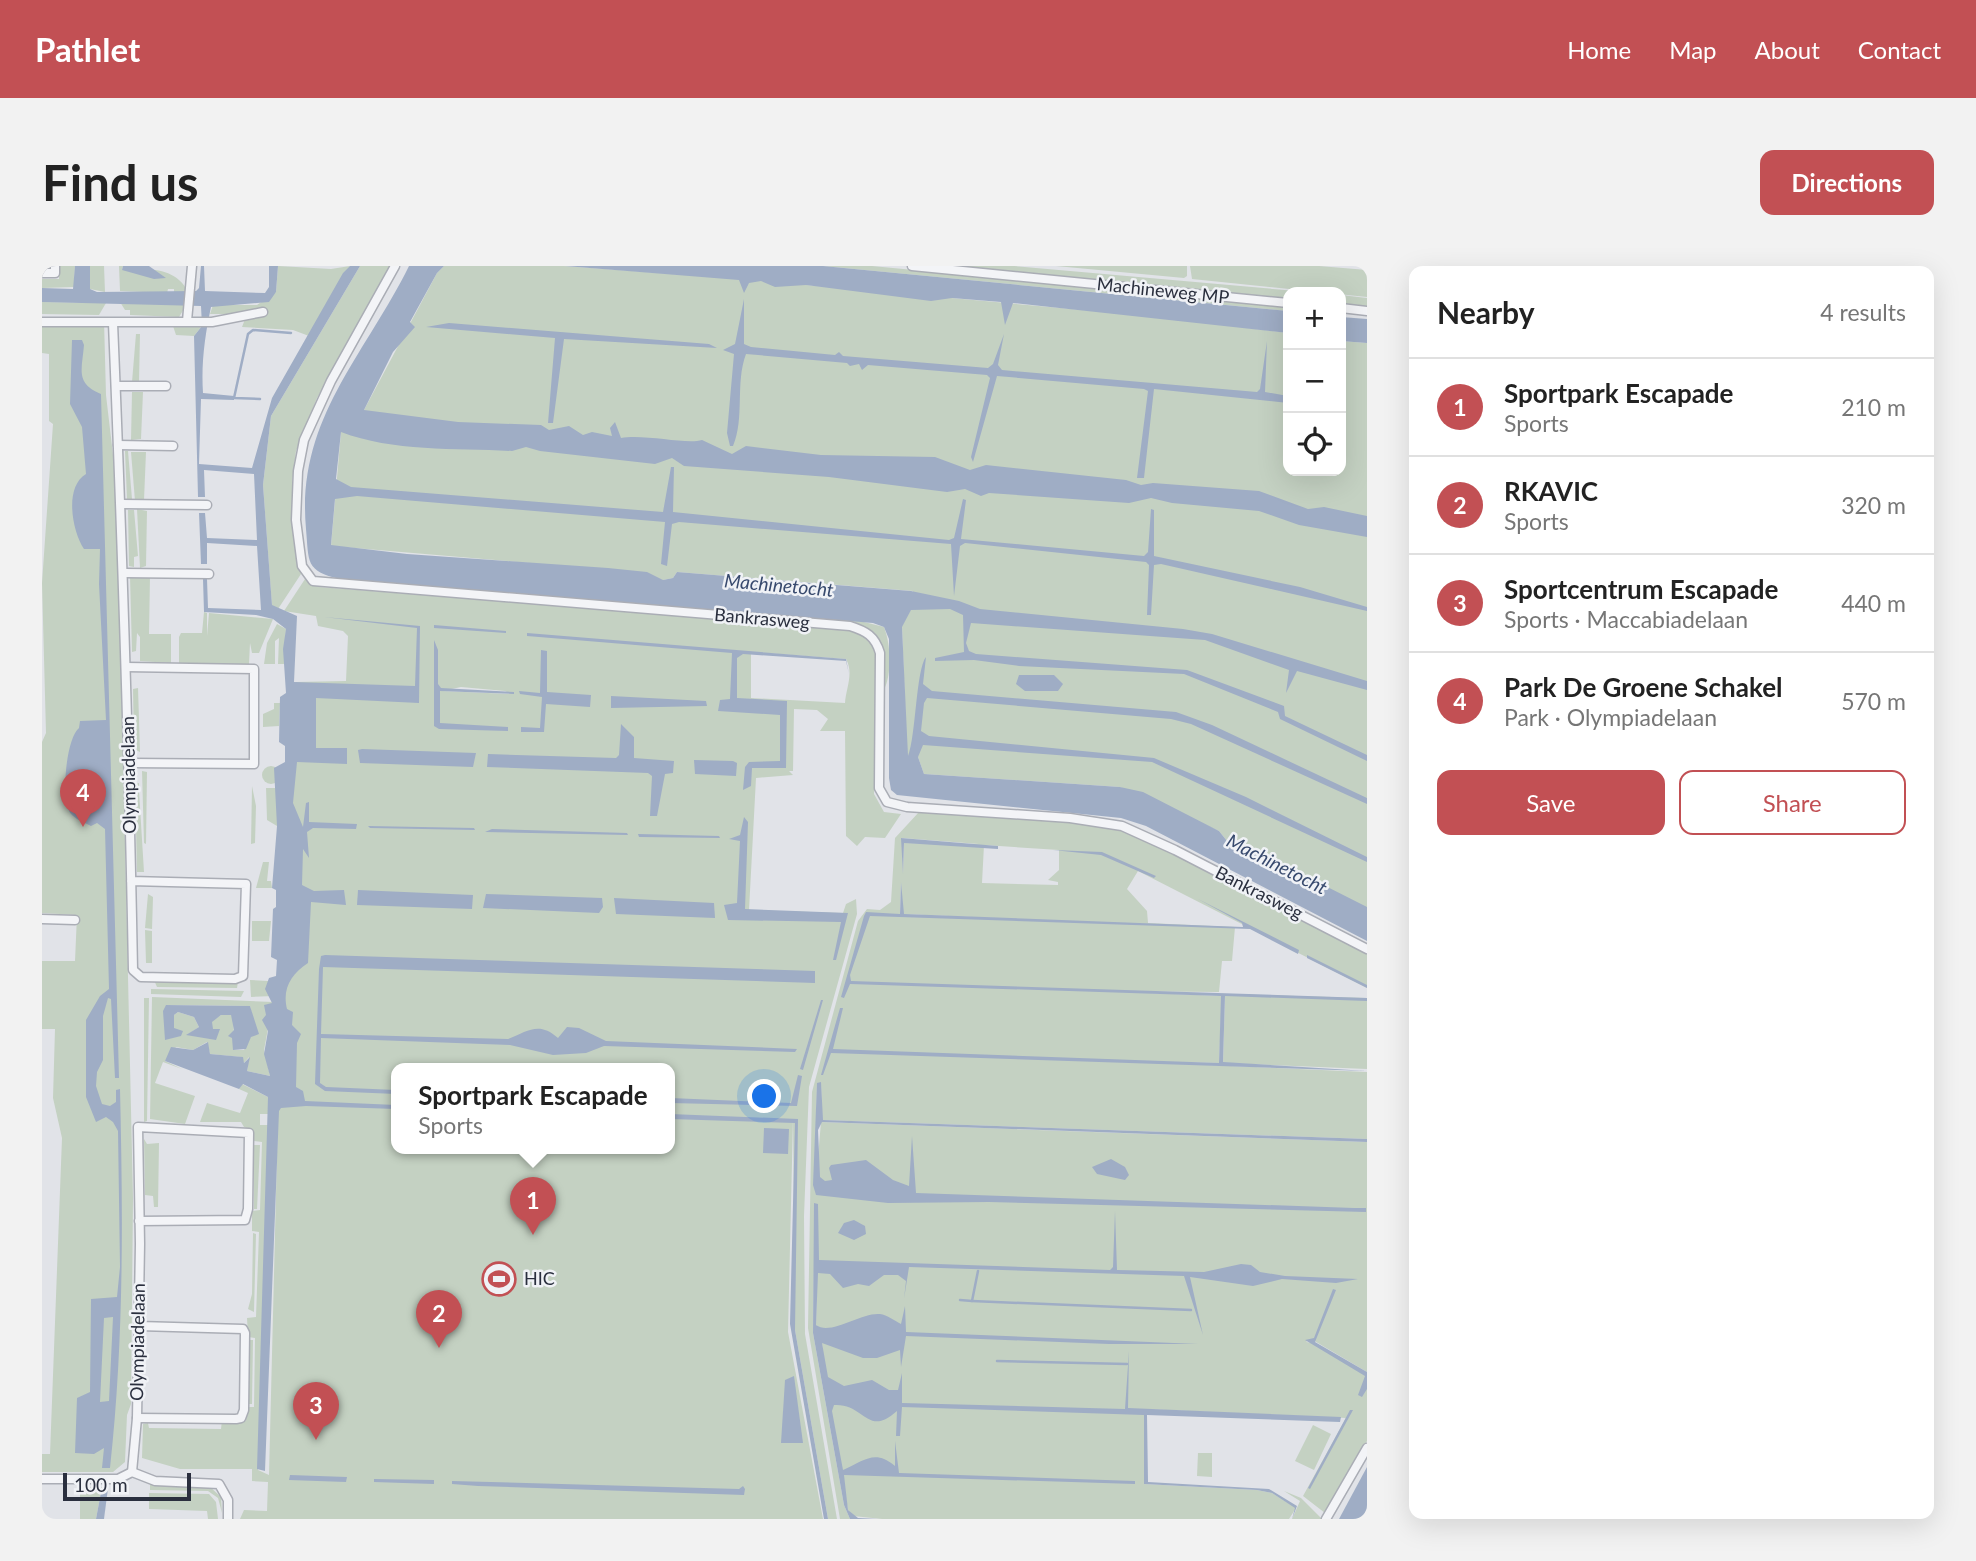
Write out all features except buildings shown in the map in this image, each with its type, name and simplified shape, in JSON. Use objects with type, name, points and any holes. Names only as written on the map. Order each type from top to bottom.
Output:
[{"type":"street","points":[[42,273],[55,273],[55,266]]},
{"type":"street","points":[[187,321],[191,304],[192,266]]},
{"type":"street","name":"Bankrasweg","points":[[395,266],[331,381],[304,440],[296,497],[298,545],[302,566],[313,581],[861,629],[876,640],[880,653],[879,788],[887,802],[907,807],[1070,818],[1122,826],[1175,850],[1367,949]]},
{"type":"street","name":"Machineweg MP","points":[[912,266],[1283,303]]},
{"type":"street","points":[[1346,309],[1367,311]]},
{"type":"street","points":[[42,322],[212,322],[263,312]]},
{"type":"street","name":"Olympiadelaan","points":[[113,323],[125,573],[130,762],[131,881],[133,970],[137,975],[235,979],[243,976],[246,884],[131,881]]},
{"type":"street","points":[[116,386],[166,386]]},
{"type":"street","points":[[118,445],[173,446]]},
{"type":"street","points":[[122,505],[207,505]]},
{"type":"street","points":[[125,573],[209,574]]},
{"type":"street","points":[[126,667],[254,670],[254,764],[130,762]]},
{"type":"street","points":[[42,919],[75,920]]},
{"type":"street","name":"Olympiadelaan","points":[[132,1472],[137,1419],[139,1326],[138,1127],[248,1133],[248,1209],[245,1220],[139,1221]]},
{"type":"street","points":[[137,1419],[241,1418],[244,1392],[243,1329],[139,1326]]},
{"type":"street","points":[[1326,1519],[1367,1448]]},
{"type":"street","points":[[42,1479],[118,1479],[132,1472],[163,1482],[219,1484],[228,1500],[228,1519]]},
{"type":"green space","points":[[59,266],[75,266],[74,287],[42,288],[42,279],[59,279]]},
{"type":"green space","points":[[90,266],[104,266],[105,292],[90,289]]},
{"type":"green space","points":[[119,266],[123,266],[122,270],[168,273],[176,277],[188,292],[174,292],[174,289],[168,289],[167,293],[120,291]]},
{"type":"green space","points":[[278,266],[331,269],[350,266],[309,336],[293,330],[242,327],[247,314],[210,314],[213,305],[257,305],[276,292]]},
{"type":"green space","points":[[360,266],[392,266],[317,398],[296,451],[292,483],[293,534],[301,574],[278,609],[272,606],[263,485],[271,416]]},
{"type":"green space","points":[[444,266],[564,266],[1150,316],[1283,332],[1283,476],[1346,476],[1346,341],[1367,343],[1367,911],[1227,841],[1219,831],[1120,787],[924,774],[918,757],[907,756],[902,626],[911,609],[913,591],[677,572],[673,578],[663,580],[529,563],[331,546],[341,432],[364,410],[437,273]]},
{"type":"green space","points":[[823,266],[872,266],[1283,306],[1283,311]]},
{"type":"green space","points":[[944,266],[1014,266],[1283,290],[1283,299]]},
{"type":"green space","points":[[1056,266],[1187,266],[1187,276],[1184,278]]},
{"type":"green space","points":[[1190,266],[1319,266],[1367,270],[1367,297],[1346,295],[1346,287],[1283,288],[1192,279]]},
{"type":"green space","points":[[1346,296],[1367,298],[1367,307],[1346,305]]},
{"type":"green space","points":[[42,302],[106,303],[99,315],[42,314]]},
{"type":"green space","points":[[120,302],[187,304],[179,317],[130,315],[130,310],[125,310]]},
{"type":"green space","points":[[104,320],[106,395],[117,489],[133,1198],[131,1404],[127,1415],[125,1462],[113,1472],[42,1472],[42,1454],[50,1454],[62,1138],[53,1098],[55,1029],[42,1029],[42,961],[75,961],[77,915],[42,913],[42,742],[46,733],[42,583],[53,424],[49,421],[49,354],[42,353],[42,321]]},
{"type":"green space","points":[[173,326],[202,326],[194,336],[176,335]]},
{"type":"green space","points":[[136,334],[140,334],[139,382],[132,382]]},
{"type":"green space","points":[[132,392],[143,392],[141,439],[131,440]]},
{"type":"green space","points":[[125,451],[128,451],[132,499],[127,499]]},
{"type":"green space","points":[[131,452],[146,452],[144,500],[135,501]]},
{"type":"green space","points":[[137,509],[147,511],[146,566],[140,568]]},
{"type":"green space","points":[[128,510],[134,510],[138,556],[134,557],[134,567],[129,566]]},
{"type":"green space","points":[[130,576],[150,576],[149,634],[171,634],[171,663],[140,661],[140,637],[137,633],[136,651],[132,652]]},
{"type":"green space","points":[[305,579],[319,587],[839,627],[859,633],[872,645],[878,658],[874,794],[884,812],[901,814],[885,838],[865,837],[857,846],[846,836],[845,731],[820,731],[828,719],[817,710],[794,709],[793,771],[789,771],[793,775],[756,778],[749,910],[843,913],[846,904],[856,899],[857,914],[809,1087],[804,1216],[805,1334],[837,1519],[828,1519],[795,1330],[793,1119],[788,1332],[823,1519],[240,1519],[244,1510],[267,1511],[268,1482],[252,1481],[252,1469],[180,1469],[142,1458],[143,1424],[148,1423],[149,1428],[221,1429],[222,1420],[246,1421],[247,1407],[254,1407],[255,1338],[248,1337],[247,1318],[256,1317],[259,1232],[252,1231],[252,1211],[260,1210],[262,1142],[254,1141],[254,1131],[244,1127],[241,1122],[200,1122],[207,1103],[240,1113],[248,1093],[239,1089],[242,1084],[268,1097],[268,1114],[260,1114],[260,1125],[268,1125],[258,1470],[269,1475],[278,1113],[296,682],[346,681],[348,636],[343,631],[318,626],[316,616],[284,611]],"holes":[[[725,650],[846,659],[849,675],[845,703],[751,698],[751,654]],[[461,687],[505,691],[511,694],[442,691]]]},
{"type":"green space","points":[[204,612],[207,613],[207,636],[209,613],[273,619],[259,653],[252,653],[250,643],[249,664],[179,664],[179,637],[181,633],[202,633]]},
{"type":"green space","points":[[808,616],[856,620],[884,627],[890,659],[884,690],[880,648],[876,637],[869,630]]},
{"type":"green space","points":[[277,624],[286,629],[284,664],[278,664],[279,638],[275,641],[275,664],[264,664],[267,643]]},
{"type":"green space","points":[[138,688],[140,752],[134,749],[133,689]]},
{"type":"green space","points":[[274,703],[280,703],[279,726],[263,727],[263,714],[274,709]]},
{"type":"green space","points":[[271,766],[279,771],[280,775],[275,783],[271,784],[263,779],[262,775],[267,767]]},
{"type":"green space","points":[[142,771],[147,772],[146,844],[144,843]]},
{"type":"green space","points":[[139,783],[144,872],[137,872],[135,784]]},
{"type":"green space","points":[[252,786],[256,806],[255,843],[251,844]]},
{"type":"green space","points":[[266,788],[277,788],[277,826],[267,820]]},
{"type":"green space","points":[[919,812],[1058,820],[1110,826],[1142,838],[1367,952],[1367,988],[1138,871],[1127,889],[1147,911],[1148,923],[1235,927],[1232,961],[1222,961],[1219,992],[1102,991],[1222,996],[1219,1063],[1115,1061],[1367,1072],[1367,1139],[822,1120],[821,1083],[817,1083],[815,1193],[821,1122],[1367,1142],[1367,1372],[1311,1339],[1306,1342],[1313,1343],[1367,1376],[1367,1441],[1325,1513],[1303,1496],[1346,1418],[1144,1409],[1144,1484],[1272,1493],[1296,1508],[1289,1519],[882,1519],[853,1516],[848,1510],[832,1420],[821,1329],[816,1325],[818,1205],[815,1204],[813,1333],[844,1505],[850,1519],[840,1519],[808,1328],[812,1092],[858,921],[867,909],[880,910],[891,902],[895,838]],"holes":[[[902,838],[979,844],[904,843],[903,874]],[[984,845],[1059,850],[1059,870],[1048,880],[1058,882],[1058,885],[982,883]],[[901,882],[903,914],[1044,920],[891,914],[900,914]]]},
{"type":"green space","points":[[263,862],[269,862],[267,881],[271,881],[272,888],[256,888]]},
{"type":"green space","points":[[148,894],[153,897],[152,929],[145,928]]},
{"type":"green space","points":[[252,921],[271,921],[269,941],[252,941]]},
{"type":"green space","points":[[145,930],[152,931],[152,963],[146,963]]},
{"type":"green space","points":[[154,980],[238,982],[237,988],[157,987]]},
{"type":"green space","points":[[250,980],[268,981],[274,996],[251,997]]},
{"type":"green space","points":[[151,989],[244,991],[241,997],[151,994]]},
{"type":"green space","points":[[1225,994],[1367,998],[1367,1069],[1223,1063]]},
{"type":"green space","points":[[152,997],[273,1002],[264,1050],[270,1076],[247,1071],[249,1057],[244,1063],[241,1057],[210,1054],[207,1042],[193,1050],[176,1047],[165,1061],[182,1069],[163,1062],[155,1083],[195,1096],[185,1124],[150,1119]],"holes":[[[167,1005],[250,1006],[255,1028],[244,1050],[233,1050],[234,1020],[231,1015],[221,1015],[212,1021],[212,1029],[219,1029],[187,1035],[199,1027],[194,1017],[178,1012],[174,1015],[174,1028]]]},
{"type":"green space","points":[[144,998],[149,998],[147,1121],[144,1122]]},
{"type":"green space","points":[[144,1139],[147,1144],[159,1143],[158,1207],[154,1207],[153,1196],[145,1195]]},
{"type":"green space","points":[[254,1145],[260,1145],[257,1209],[254,1209]]},
{"type":"green space","points":[[253,1233],[256,1234],[254,1312],[248,1309],[252,1294]]},
{"type":"green space","points":[[247,1340],[253,1340],[252,1404],[247,1404]]},
{"type":"green space","points":[[1313,1425],[1331,1434],[1314,1470],[1295,1461]]},
{"type":"green space","points":[[1198,1453],[1212,1453],[1212,1477],[1197,1476]]},
{"type":"green space","points":[[150,1484],[209,1486],[221,1497],[222,1513],[218,1498],[208,1491],[150,1490]]},
{"type":"green space","points":[[80,1487],[102,1487],[96,1519],[80,1519]]},
{"type":"green space","points":[[1284,1491],[1301,1498],[1322,1519],[1292,1519],[1300,1501]]},
{"type":"green space","points":[[149,1493],[209,1494],[216,1502],[218,1519],[208,1519],[207,1511],[149,1509]]},
{"type":"water","points":[[75,266],[90,266],[90,289],[97,292],[196,291],[199,288],[201,266],[204,266],[205,291],[265,293],[269,287],[269,266],[278,266],[276,292],[269,302],[211,307],[205,339],[203,393],[234,396],[234,400],[201,399],[199,464],[252,468],[272,398],[343,273],[350,266],[360,266],[271,416],[263,485],[272,605],[297,616],[294,682],[415,686],[417,628],[324,617],[420,626],[419,703],[316,698],[316,748],[347,748],[347,764],[297,762],[293,803],[303,827],[306,803],[309,802],[309,822],[357,824],[356,829],[313,828],[307,832],[309,858],[303,849],[302,885],[314,891],[344,890],[346,905],[311,902],[308,963],[297,972],[287,989],[287,1009],[293,1012],[292,1025],[301,1034],[297,1043],[296,1087],[303,1091],[305,1101],[391,1105],[391,1109],[306,1106],[281,1108],[279,1111],[265,1471],[257,1469],[268,1097],[243,1084],[239,1089],[165,1061],[171,1047],[193,1050],[208,1042],[210,1054],[243,1057],[244,1063],[250,1057],[247,1071],[270,1076],[264,1054],[268,1031],[262,1020],[266,1015],[264,1005],[272,1003],[265,989],[269,978],[276,976],[277,960],[271,957],[273,909],[276,907],[276,890],[272,888],[277,826],[274,768],[285,762],[285,746],[279,742],[280,697],[286,693],[283,649],[286,629],[273,619],[256,615],[204,612],[203,579],[207,579],[208,608],[261,610],[257,546],[207,543],[207,564],[201,564],[199,513],[205,513],[207,538],[257,540],[254,474],[204,470],[205,497],[198,497],[194,336],[202,326],[201,306],[42,302],[42,288],[73,289]]},
{"type":"water","points":[[123,266],[149,266],[166,278],[154,279],[122,270]]},
{"type":"water","name":"Machinetocht","points":[[409,266],[444,266],[437,273],[410,322],[415,327],[393,352],[364,410],[458,422],[541,425],[549,430],[569,426],[583,435],[592,432],[612,436],[610,428],[615,422],[621,438],[702,440],[732,454],[746,446],[821,455],[935,457],[970,470],[986,465],[1126,480],[1141,485],[1153,483],[1259,491],[1308,509],[1324,507],[1367,516],[1367,537],[1299,525],[1259,511],[1172,503],[1151,498],[1129,503],[989,493],[981,496],[965,489],[947,492],[829,477],[684,466],[672,458],[655,464],[540,451],[526,447],[512,451],[403,446],[341,432],[336,479],[351,487],[663,512],[671,467],[674,467],[673,512],[949,540],[954,538],[963,499],[966,500],[961,539],[1144,556],[1148,552],[1151,509],[1154,510],[1154,556],[1300,587],[1367,607],[1367,611],[1161,564],[1154,565],[1151,615],[1147,615],[1149,565],[1146,562],[965,543],[960,546],[954,596],[951,544],[679,522],[672,524],[667,566],[661,564],[665,522],[357,496],[335,499],[331,545],[407,554],[647,572],[663,580],[673,578],[677,572],[911,591],[959,601],[980,609],[1212,634],[1367,681],[1367,690],[1297,671],[1286,693],[1289,670],[1205,640],[971,623],[966,643],[969,651],[976,654],[1187,670],[1284,706],[1285,716],[1367,755],[1367,761],[1280,719],[1278,712],[1184,674],[1019,666],[974,660],[935,661],[935,658],[964,652],[963,615],[950,609],[911,610],[902,627],[908,756],[920,675],[926,657],[923,684],[932,691],[1176,712],[1212,725],[1367,798],[1367,804],[1191,724],[1171,719],[927,698],[924,703],[921,731],[929,736],[1154,758],[1246,797],[1367,857],[1367,862],[1152,762],[923,745],[918,757],[924,774],[1120,787],[1143,792],[1219,831],[1227,841],[1238,842],[1367,907],[1367,941],[1146,826],[1121,818],[897,795],[891,790],[889,778],[889,639],[884,627],[873,623],[340,579],[320,572],[309,557],[306,529],[306,490],[312,455],[322,422],[337,391]]},
{"type":"water","points":[[565,266],[823,266],[1283,311],[1283,332],[1013,303],[1005,325],[1001,302],[952,298],[931,301],[806,285],[775,287],[761,281],[749,283],[744,293],[739,280]]},
{"type":"water","points":[[744,299],[744,344],[751,347],[835,355],[839,352],[843,356],[988,368],[993,364],[1004,334],[998,365],[1002,370],[1257,392],[1260,389],[1267,341],[1265,392],[1283,395],[1283,402],[1154,389],[1144,478],[1137,478],[1148,391],[1144,389],[997,376],[973,462],[971,457],[990,378],[987,375],[868,365],[862,370],[859,364],[850,366],[847,363],[746,354],[741,377],[739,424],[733,446],[730,446],[727,433],[734,354],[723,350],[735,344]]},
{"type":"water","points":[[1346,317],[1367,319],[1367,343],[1346,341]]},
{"type":"water","points":[[449,323],[709,344],[717,348],[564,339],[553,423],[548,423],[555,338],[426,327]]},
{"type":"water","points":[[72,340],[82,340],[82,375],[87,385],[101,394],[119,1078],[115,1078],[111,999],[108,998],[103,1016],[103,1060],[97,1072],[96,1086],[102,1104],[110,1106],[116,1102],[116,1090],[120,1089],[121,1279],[118,1373],[110,1468],[102,1468],[104,1448],[94,1454],[75,1453],[77,1398],[90,1392],[91,1299],[117,1297],[120,1267],[118,1131],[106,1117],[96,1122],[86,1097],[86,1020],[100,996],[109,989],[105,829],[97,823],[91,826],[71,814],[65,784],[68,756],[80,721],[106,720],[99,584],[100,549],[84,549],[76,532],[73,499],[79,480],[86,474],[82,427],[70,404]],"holes":[[[113,1317],[109,1401],[100,1402],[104,1318]]]},
{"type":"water","points":[[434,625],[506,631],[506,633],[434,628]]},
{"type":"water","points":[[527,633],[846,659],[849,674],[846,661],[743,654],[737,658],[737,698],[787,701],[786,768],[752,768],[751,786],[743,790],[745,767],[749,762],[780,761],[780,715],[718,711],[720,700],[730,699],[732,653],[527,636]]},
{"type":"water","points":[[434,640],[438,650],[438,684],[441,688],[514,692],[440,691],[440,723],[508,727],[508,731],[439,729],[434,726]]},
{"type":"water","points":[[541,650],[547,651],[547,692],[591,695],[590,707],[546,704],[544,732],[521,732],[521,727],[540,728],[542,697],[520,694],[519,691],[540,693]]},
{"type":"water","points":[[1019,675],[1054,675],[1063,684],[1058,691],[1025,691],[1016,684]]},
{"type":"water","points":[[611,696],[706,701],[707,706],[611,708]]},
{"type":"water","points":[[621,724],[634,737],[634,758],[674,761],[673,773],[665,774],[657,816],[650,816],[652,776],[648,773],[487,767],[488,754],[616,758],[619,755]]},
{"type":"water","points":[[358,750],[476,753],[473,767],[360,763]]},
{"type":"water","points":[[694,760],[733,761],[737,763],[736,776],[695,774]]},
{"type":"water","points":[[744,817],[748,822],[745,909],[848,913],[836,960],[833,960],[841,922],[728,920],[724,905],[737,903],[740,841],[729,839],[740,835]]},
{"type":"water","points":[[368,826],[474,828],[475,830],[370,828]]},
{"type":"water","points":[[492,829],[627,833],[628,835],[485,832]]},
{"type":"water","points":[[638,834],[719,836],[720,838],[639,837]]},
{"type":"water","points":[[901,838],[998,846],[998,849],[904,843],[903,874]]},
{"type":"water","points":[[1053,850],[1102,852],[1156,876],[1154,878],[1101,855]]},
{"type":"water","points":[[901,882],[904,914],[1243,927],[1242,923],[1198,899],[1299,950],[1298,954],[1250,929],[870,916],[850,975],[851,981],[1367,998],[1367,1001],[1225,996],[1223,1062],[1367,1071],[831,1053],[821,1075],[840,1008],[843,1008],[833,1049],[1219,1063],[1221,996],[850,984],[844,998],[841,997],[866,912],[900,914]]},
{"type":"water","points":[[358,890],[473,895],[472,909],[357,905]]},
{"type":"water","points":[[486,894],[602,898],[603,907],[599,913],[483,908]]},
{"type":"water","points":[[614,898],[714,903],[715,918],[616,914]]},
{"type":"water","points":[[1307,955],[1367,985],[1367,988],[1307,958]]},
{"type":"water","points":[[321,956],[815,971],[815,983],[323,967],[321,1034],[508,1039],[539,1029],[558,1038],[567,1027],[579,1028],[606,1041],[797,1049],[795,1052],[604,1046],[586,1053],[553,1055],[510,1045],[321,1038],[320,1083],[326,1087],[391,1090],[391,1094],[325,1091],[315,1084]]},
{"type":"water","points":[[823,1000],[803,1070],[800,1069]]},
{"type":"water","points":[[166,1005],[250,1006],[259,1034],[251,1037],[246,1049],[233,1050],[232,1038],[228,1036],[234,1030],[231,1015],[221,1015],[212,1022],[213,1029],[220,1029],[216,1040],[186,1035],[199,1027],[194,1017],[178,1012],[174,1015],[174,1028],[183,1031],[181,1036],[165,1040],[163,1011]]},
{"type":"water","points":[[798,1075],[802,1076],[797,1106],[675,1103],[675,1098],[791,1103]]},
{"type":"water","points":[[821,1082],[823,1120],[1367,1139],[1367,1142],[822,1122],[818,1130],[820,1177],[825,1181],[832,1180],[829,1168],[831,1165],[866,1160],[893,1180],[909,1186],[912,1136],[916,1193],[1366,1208],[1366,1212],[989,1202],[888,1203],[816,1195],[813,1185],[817,1083]]},
{"type":"water","points":[[675,1114],[798,1119],[795,1330],[828,1519],[824,1519],[790,1324],[795,1123],[675,1119]]},
{"type":"water","points":[[764,1128],[789,1129],[788,1154],[763,1153]]},
{"type":"water","points":[[1111,1159],[1125,1167],[1129,1175],[1125,1180],[1097,1174],[1092,1167]]},
{"type":"water","points":[[814,1203],[818,1204],[819,1260],[1110,1270],[1113,1267],[1115,1211],[1117,1270],[1204,1272],[1241,1264],[1251,1265],[1260,1272],[1285,1276],[1358,1279],[1336,1283],[1282,1279],[1253,1286],[1190,1277],[1203,1335],[1184,1276],[909,1267],[904,1299],[906,1281],[898,1275],[884,1275],[869,1286],[858,1284],[843,1288],[830,1274],[818,1273],[816,1325],[822,1328],[838,1326],[872,1314],[880,1314],[901,1324],[905,1306],[906,1332],[1198,1344],[1109,1344],[906,1336],[901,1367],[900,1350],[877,1358],[863,1358],[822,1343],[828,1377],[844,1386],[872,1380],[889,1390],[898,1390],[902,1373],[902,1403],[1125,1409],[1129,1351],[1128,1408],[1341,1417],[1340,1422],[1147,1415],[1148,1482],[1269,1489],[1297,1506],[1292,1519],[1295,1508],[1272,1493],[1144,1484],[1144,1415],[902,1407],[900,1436],[896,1436],[897,1411],[879,1421],[853,1409],[834,1405],[832,1411],[843,1470],[876,1457],[895,1466],[895,1441],[899,1473],[1135,1481],[1135,1484],[844,1475],[848,1510],[858,1518],[877,1519],[850,1519],[844,1505],[813,1333]]},
{"type":"water","points":[[854,1220],[865,1226],[866,1234],[854,1240],[838,1233],[844,1223]]},
{"type":"water","points":[[1333,1289],[1336,1290],[1315,1342],[1367,1372],[1367,1389],[1362,1397],[1358,1395],[1365,1376],[1305,1340],[1314,1338]]},
{"type":"water","points":[[794,1376],[803,1443],[781,1443],[785,1380]]},
{"type":"water","points":[[1350,1410],[1353,1410],[1310,1489],[1308,1488]]},
{"type":"water","points":[[1367,1467],[1367,1512],[1362,1519],[1339,1519]]},
{"type":"water","points":[[290,1475],[347,1477],[346,1482],[289,1480]]},
{"type":"water","points":[[374,1479],[434,1480],[434,1484],[374,1482]]},
{"type":"water","points":[[452,1481],[739,1489],[743,1486],[745,1489],[744,1495],[478,1486],[452,1484]]},
{"type":"water","points":[[102,1487],[108,1488],[104,1519],[96,1519]]},
{"type":"waterway","points":[[260,399],[234,398],[248,334],[253,330],[291,333]]},
{"type":"waterway","points":[[960,1300],[972,1301],[978,1271]]},
{"type":"waterway","points":[[972,1301],[1191,1310]]},
{"type":"waterway","points":[[997,1361],[1127,1364]]},
{"type":"place","name":"Park De Groene Schakel","points":[[83,827]]},
{"type":"place","name":"Sportpark Escapade","points":[[533,1235]]},
{"type":"place","name":"HIC","points":[[499,1279]]},
{"type":"place","name":"RKAVIC","points":[[439,1348]]},
{"type":"place","name":"Sportcentrum Escapade","points":[[316,1440]]}]
